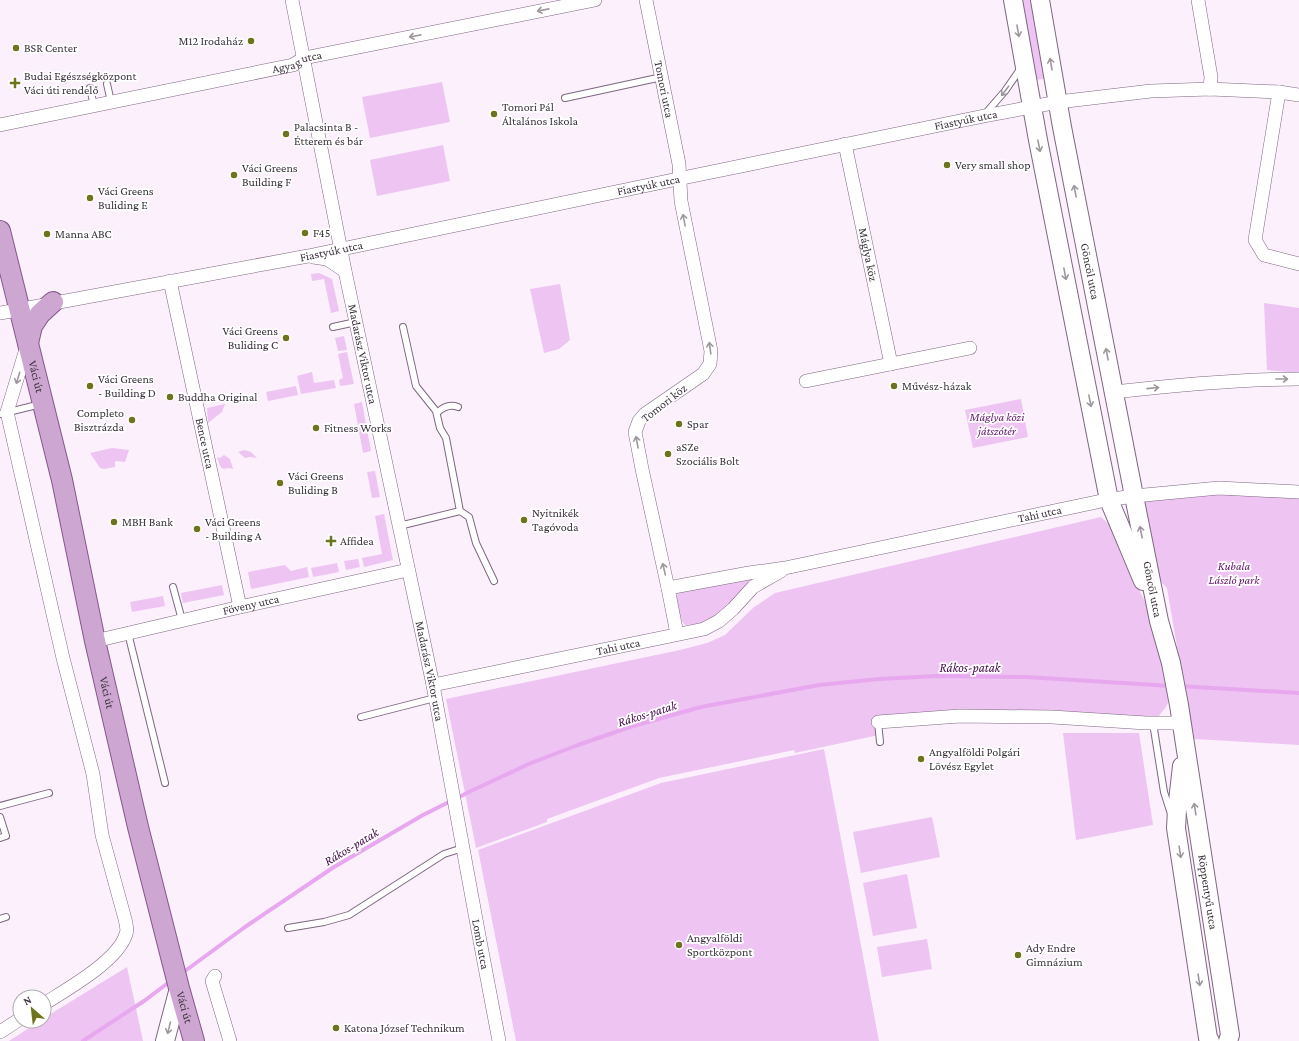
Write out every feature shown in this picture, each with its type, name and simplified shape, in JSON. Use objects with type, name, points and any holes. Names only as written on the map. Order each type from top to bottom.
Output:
[{"type":"main road","name":"Váci út","points":[[0,231],[62,480],[95,641],[138,827],[194,1041]]},
{"type":"main road","points":[[28,343],[32,326],[40,314],[53,302]]},
{"type":"street","name":"Madarász Viktor utca","points":[[292,0],[342,248],[345,271],[434,692],[463,848]]},
{"type":"street","name":"Agyag utca","points":[[0,125],[292,65],[304,58],[566,3],[594,0]]},
{"type":"street","name":"Tomori utca","points":[[646,0],[679,164],[679,179]]},
{"type":"street","name":"Göncöl utca","points":[[1013,0],[1032,108],[1109,500],[1159,621]]},
{"type":"street","name":"Göncöl utca","points":[[1040,0],[1058,102],[1159,621]]},
{"type":"street","points":[[1198,0],[1211,77],[1210,89]]},
{"type":"street","name":"Fiastyúk utca","points":[[0,313],[308,256],[845,144],[1058,102],[1151,91],[1210,89],[1279,92],[1299,95]]},
{"type":"street","points":[[1279,92],[1255,240],[1264,255],[1299,264]]},
{"type":"street","name":"Máglya köz","points":[[845,144],[891,364]]},
{"type":"street","name":"Tomori köz","points":[[677,634],[635,432],[639,421],[645,414],[703,374],[710,364],[711,351],[681,201],[679,179]]},
{"type":"street","points":[[308,256],[327,259],[345,271]]},
{"type":"street","name":"Bence utca","points":[[170,281],[240,607]]},
{"type":"street","name":"Váci út","points":[[28,343],[4,413],[63,658],[93,774],[102,835],[125,919],[127,933],[121,946],[94,971],[52,999]]},
{"type":"street","points":[[806,380],[970,348]]},
{"type":"street","points":[[1114,392],[1225,381],[1299,379]]},
{"type":"street","name":"Tahi utca","points":[[668,588],[750,572],[785,568],[1134,496],[1219,488],[1299,492]]},
{"type":"street","name":"Tahi utca","points":[[434,692],[677,634],[704,629],[719,621],[733,609],[753,587],[785,568]]},
{"type":"street","name":"Föveny utca","points":[[95,641],[128,632],[408,570]]},
{"type":"street","name":"Röppentyű utca","points":[[1159,621],[1171,663],[1182,723],[1230,1035],[1228,1041]]},
{"type":"street","points":[[878,722],[960,716],[1052,717],[1153,723],[1182,723]]},
{"type":"street","name":"Röppentyű utca","points":[[1184,743],[1176,810],[1176,828],[1208,1038],[1210,1041]]},
{"type":"street","name":"Lomb utca","points":[[463,848],[499,1041]]},
{"type":"street","points":[[215,976],[212,981],[230,1041]]},
{"type":"street","points":[[165,1041],[179,988]]},
{"type":"street","points":[[0,1032],[12,1024]]},
{"type":"lane","points":[[984,116],[1005,91],[1024,63]]},
{"type":"lane","points":[[565,98],[662,77]]},
{"type":"lane","points":[[107,84],[111,102]]},
{"type":"lane","points":[[90,88],[94,106]]},
{"type":"lane","points":[[332,327],[357,322]]},
{"type":"lane","points":[[403,327],[416,386],[437,413],[440,428],[446,438],[460,512]]},
{"type":"lane","points":[[4,413],[43,404]]},
{"type":"lane","points":[[437,413],[447,406],[454,406],[458,408]]},
{"type":"lane","points":[[399,526],[460,512],[469,516],[476,543],[494,581]]},
{"type":"lane","points":[[173,587],[182,620]]},
{"type":"lane","points":[[128,632],[157,734],[165,783]]},
{"type":"lane","points":[[361,716],[434,692]]},
{"type":"lane","points":[[878,722],[880,742]]},
{"type":"lane","points":[[1153,723],[1164,792],[1176,828]]},
{"type":"lane","points":[[0,806],[49,793]]},
{"type":"lane","points":[[0,816],[6,836],[0,838]]},
{"type":"lane","points":[[288,928],[324,922],[349,915],[444,854],[463,848]]},
{"type":"green space","points":[[1018,0],[1037,0],[1050,78],[1035,80]]},
{"type":"green space","points":[[442,82],[450,122],[370,138],[362,97]]},
{"type":"green space","points":[[443,145],[450,181],[377,196],[370,160]]},
{"type":"green space","points":[[319,273],[332,279],[339,311],[331,313],[324,279],[312,281],[311,274]]},
{"type":"green space","points":[[560,284],[570,340],[559,349],[544,353],[530,289]]},
{"type":"green space","points":[[1264,303],[1299,308],[1299,373],[1267,370]]},
{"type":"green space","points":[[344,336],[347,350],[338,351],[335,338]]},
{"type":"green space","points":[[347,352],[354,384],[340,386],[339,380],[343,378],[338,354]]},
{"type":"green space","points":[[312,372],[314,383],[334,380],[336,388],[301,394],[297,376]]},
{"type":"green space","points":[[296,386],[298,395],[268,401],[266,392]]},
{"type":"green space","name":"Máglya közi játszótér","points":[[1021,399],[1028,437],[973,448],[965,410]]},
{"type":"green space","points":[[362,402],[371,451],[363,453],[354,404]]},
{"type":"green space","points":[[225,404],[222,412],[208,423],[207,408]]},
{"type":"green space","points":[[112,448],[129,450],[125,462],[116,461],[115,467],[104,469],[100,468],[90,453]]},
{"type":"green space","points":[[244,450],[251,452],[257,458],[245,458],[238,452]]},
{"type":"green space","points":[[224,455],[230,459],[233,469],[223,469],[220,466],[217,457],[220,458]]},
{"type":"green space","points":[[375,471],[380,497],[372,498],[367,472]]},
{"type":"green space","name":"Kubala László park","points":[[1299,492],[1299,745],[1194,739],[1167,588],[1149,570],[1134,496]]},
{"type":"green space","points":[[384,514],[393,560],[364,567],[362,558],[382,554],[375,516]]},
{"type":"green space","points":[[1101,517],[1110,525],[1122,557],[1154,619],[1170,699],[1166,707],[1153,723],[1052,717],[878,722],[879,735],[795,753],[794,750],[659,778],[547,819],[547,822],[476,848],[446,699],[707,643],[725,635],[753,608],[775,593]]},
{"type":"green space","points":[[358,559],[360,567],[346,570],[344,561]]},
{"type":"green space","points":[[337,563],[339,572],[313,577],[311,568]]},
{"type":"green space","points":[[285,565],[291,571],[307,567],[309,577],[251,589],[248,572]]},
{"type":"green space","points":[[749,577],[751,582],[715,618],[704,622],[685,625],[679,614],[677,604],[678,592]]},
{"type":"green space","points":[[222,585],[224,595],[183,603],[181,593]]},
{"type":"green space","points":[[163,596],[165,606],[132,612],[130,602]]},
{"type":"green space","points":[[1063,733],[1139,733],[1153,825],[1076,840]]},
{"type":"green space","name":"Angyalföldi Sportközpont","points":[[824,749],[879,1041],[516,1041],[478,850],[661,783]]},
{"type":"green space","points":[[932,817],[940,857],[861,873],[853,832]]},
{"type":"green space","points":[[907,874],[917,928],[873,936],[863,883]]},
{"type":"green space","points":[[927,939],[932,969],[882,977],[877,947]]},
{"type":"green space","points":[[127,967],[143,1041],[9,1041],[28,1029],[52,1029],[52,1013]]},
{"type":"waterway","name":"Rákos-patak","points":[[181,974],[245,927],[334,867],[423,815],[531,763],[630,727],[701,707],[819,685],[879,679],[937,676],[1026,677],[1171,686]]},
{"type":"waterway","name":"Rákos-patak","points":[[1179,686],[1299,693]]},
{"type":"waterway","name":"Rákos-patak","points":[[83,1041],[144,1001],[172,980]]},
{"type":"place","name":"M12 Irodaház","points":[[251,41]]},
{"type":"place","name":"BSR Center","points":[[16,48]]},
{"type":"place","name":"Budai Egészségközpont Váci úti rendelő","points":[[15,83]]},
{"type":"place","name":"Tomori Pál Általános Iskola","points":[[494,114]]},
{"type":"place","name":"Palacsinta B - Étterem és bár","points":[[286,134]]},
{"type":"place","name":"Very small shop","points":[[947,165]]},
{"type":"place","name":"Váci Greens Building F","points":[[234,175]]},
{"type":"place","name":"Váci Greens Buliding E","points":[[90,198]]},
{"type":"place","name":"F45","points":[[305,233]]},
{"type":"place","name":"Manna ABC","points":[[47,234]]},
{"type":"place","name":"Váci Greens Buliding C","points":[[286,338]]},
{"type":"place","name":"Váci Greens - Building D","points":[[90,386]]},
{"type":"place","name":"Művész-házak","points":[[894,386]]},
{"type":"place","name":"Buddha Original","points":[[170,397]]},
{"type":"place","name":"Completo Bisztrázda","points":[[132,420]]},
{"type":"place","name":"Spar","points":[[679,424]]},
{"type":"place","name":"Fitness Works","points":[[316,428]]},
{"type":"place","name":"aSZe Szociális Bolt","points":[[668,454]]},
{"type":"place","name":"Váci Greens Buliding B","points":[[280,483]]},
{"type":"place","name":"Nyitnikék Tagóvoda","points":[[524,520]]},
{"type":"place","name":"MBH Bank","points":[[114,522]]},
{"type":"place","name":"Váci Greens - Building A","points":[[197,529]]},
{"type":"place","name":"Affidea","points":[[331,541]]},
{"type":"place","name":"Angyalföldi Polgári Lövész Egylet","points":[[921,759]]},
{"type":"place","name":"Angyalföldi Sportközpont","points":[[679,945]]},
{"type":"place","name":"Ady Endre Gimnázium","points":[[1018,955]]},
{"type":"place","name":"Katona József Technikum","points":[[336,1028]]}]
